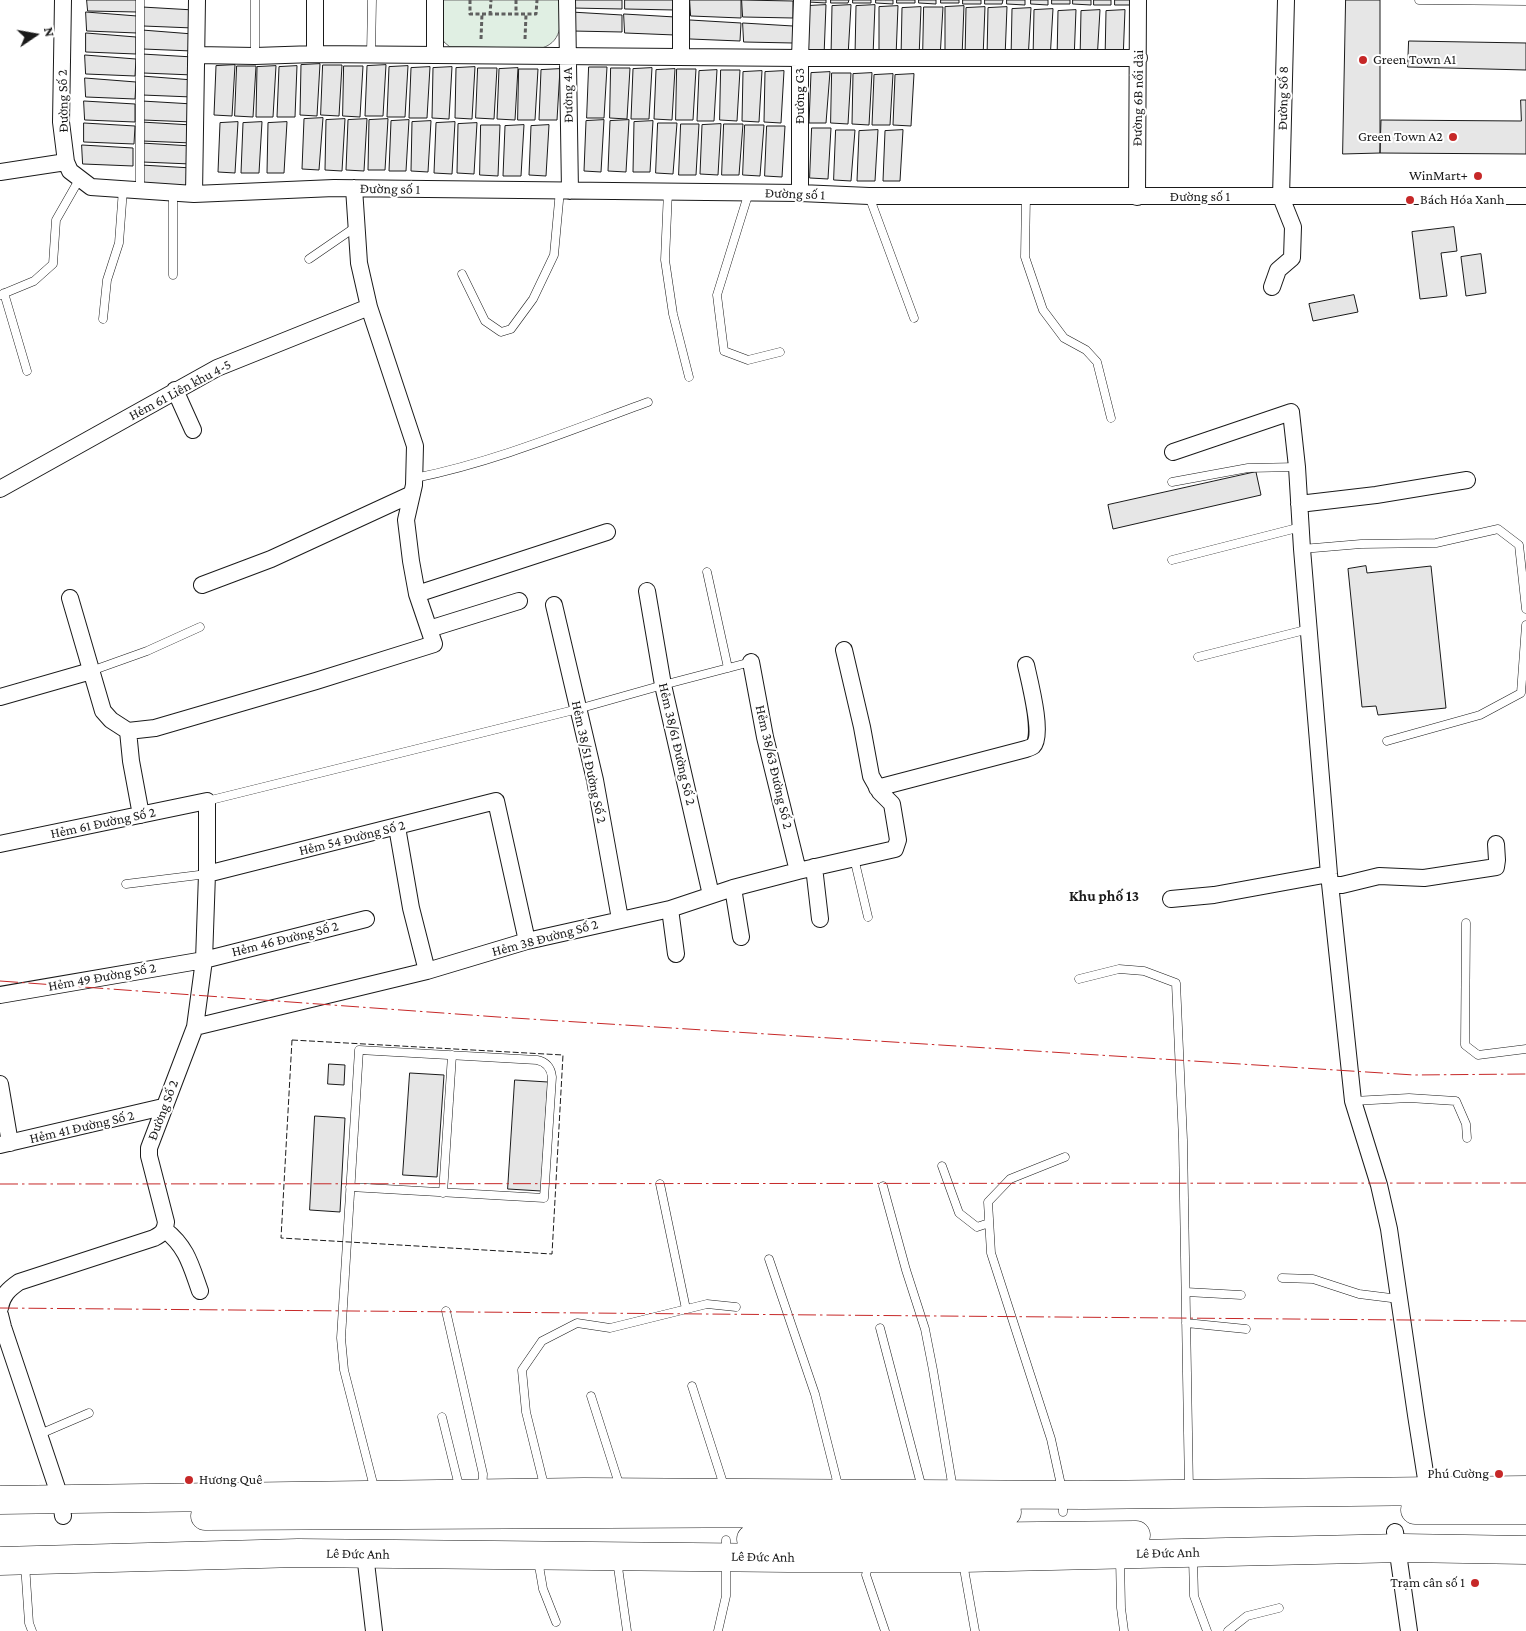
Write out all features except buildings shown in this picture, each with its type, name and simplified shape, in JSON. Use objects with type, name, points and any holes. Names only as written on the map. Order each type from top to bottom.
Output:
[{"type":"highway","points":[[0,1500],[62,1508],[1430,1501],[1526,1490]]},
{"type":"highway","points":[[0,1517],[62,1508],[376,1494],[546,1492],[923,1493],[956,1503]]},
{"type":"highway","points":[[1063,1503],[1189,1494],[1430,1501],[1526,1510]]},
{"type":"highway","name":"Lê Đức Anh","points":[[13,1560],[298,1553],[616,1556],[726,1548],[869,1558],[963,1558],[1193,1553],[1526,1532]]},
{"type":"highway","name":"Lê Đức Anh","points":[[0,1542],[726,1548],[1396,1540],[1526,1550]]},
{"type":"street","name":"Đường Số 2","points":[[63,0],[61,122],[72,170]]},
{"type":"street","points":[[194,194],[197,0]]},
{"type":"street","points":[[315,0],[315,54]]},
{"type":"street","points":[[435,0],[435,54]]},
{"type":"street","name":"Đường 4A","points":[[565,190],[568,57],[567,0]]},
{"type":"street","points":[[680,56],[681,0]]},
{"type":"street","name":"Đường G3","points":[[800,193],[802,0]]},
{"type":"street","name":"Đường 6B nối dài","points":[[1137,197],[1138,0]]},
{"type":"street","name":"Đường Số 8","points":[[1281,197],[1286,0]]},
{"type":"street","points":[[196,56],[435,54],[568,57],[1138,58]]},
{"type":"street","points":[[0,172],[72,170]]},
{"type":"street","name":"Đường số 1","points":[[72,170],[92,187],[194,194],[354,188],[749,192],[869,196],[1526,196]]},
{"type":"street","points":[[70,598],[103,711],[111,720],[128,731],[155,728],[434,644],[417,594],[406,520],[413,486],[415,446],[369,307],[359,263],[354,188]]},
{"type":"street","points":[[1272,287],[1278,270],[1292,258],[1294,227],[1281,197]]},
{"type":"street","name":"Hẻm 61 Liên khu 4-5","points":[[0,489],[175,390],[218,368],[369,307]]},
{"type":"street","points":[[175,390],[193,430]]},
{"type":"street","points":[[1174,452],[1291,412],[1330,879],[1353,1100],[1379,1185],[1390,1229],[1430,1501]]},
{"type":"street","points":[[1299,504],[1376,495],[1467,480]]},
{"type":"street","points":[[202,585],[271,559],[413,486]]},
{"type":"street","points":[[417,594],[607,532]]},
{"type":"street","name":"Hẻm 38/61 Đường Số 2","points":[[647,591],[664,685],[711,895]]},
{"type":"street","points":[[429,629],[518,601]]},
{"type":"street","name":"Hẻm 38/51 Đường Số 2","points":[[554,606],[595,780],[620,919]]},
{"type":"street","points":[[844,650],[871,776],[878,788],[1026,749],[1034,745],[1037,731],[1036,717],[1026,665]]},
{"type":"street","name":"Hẻm 38/63 Đường Số 2","points":[[751,662],[765,737],[798,871]]},
{"type":"street","points":[[0,697],[92,671]]},
{"type":"street","points":[[128,731],[140,815]]},
{"type":"street","name":"Hẻm 38 Đường Số 2","points":[[195,1027],[427,971],[527,941],[670,909],[733,888],[895,849],[898,840],[892,804],[878,788]]},
{"type":"street","name":"Đường Số 2","points":[[165,1230],[166,1222],[149,1156],[149,1148],[195,1027],[204,960],[207,801]]},
{"type":"street","name":"Hẻm 61 Đường Số 2","points":[[0,844],[207,801]]},
{"type":"street","name":"Hẻm 54 Đường Số 2","points":[[207,874],[496,801],[527,941]]},
{"type":"street","points":[[397,827],[411,908],[427,971]]},
{"type":"street","points":[[1171,899],[1330,879],[1342,885],[1379,876],[1424,878],[1496,867],[1496,844]]},
{"type":"street","points":[[814,867],[820,919]]},
{"type":"street","points":[[733,888],[741,936]]},
{"type":"street","points":[[670,909],[676,954]]},
{"type":"street","name":"Hẻm 46 Đường Số 2","points":[[204,960],[366,919]]},
{"type":"street","name":"Hẻm 49 Đường Số 2","points":[[0,995],[204,960]]},
{"type":"street","points":[[0,1084],[5,1144]]},
{"type":"street","name":"Hẻm 41 Đường Số 2","points":[[5,1144],[163,1107]]},
{"type":"street","points":[[62,1508],[40,1434],[3,1328],[0,1306],[8,1289],[19,1282],[154,1238],[161,1235],[165,1230],[176,1238],[187,1255],[200,1291]]},
{"type":"street","points":[[1396,1540],[1409,1631]]},
{"type":"street","points":[[365,1554],[374,1631]]},
{"type":"lane","points":[[140,0],[140,190]]},
{"type":"lane","points":[[255,56],[256,0]]},
{"type":"lane","points":[[372,0],[372,54]]},
{"type":"lane","points":[[1420,0],[1526,0]]},
{"type":"lane","points":[[27,371],[2,294],[34,281],[54,264],[56,220],[72,170]]},
{"type":"lane","points":[[104,319],[107,280],[119,243],[123,189]]},
{"type":"lane","points":[[462,274],[485,321],[501,332],[512,329],[533,299],[554,255],[565,190]]},
{"type":"lane","points":[[173,192],[173,275]]},
{"type":"lane","points":[[668,192],[665,260],[673,314],[689,377]]},
{"type":"lane","points":[[749,192],[717,295],[724,351],[748,360],[780,352]]},
{"type":"lane","points":[[1026,195],[1025,257],[1043,310],[1064,338],[1086,350],[1097,362],[1111,418]]},
{"type":"lane","points":[[869,196],[914,318]]},
{"type":"lane","points":[[309,259],[357,226]]},
{"type":"lane","points":[[413,486],[648,402]]},
{"type":"lane","points":[[1172,482],[1248,468],[1297,467]]},
{"type":"lane","points":[[1172,560],[1301,527]]},
{"type":"lane","points":[[1302,549],[1361,544],[1436,542],[1498,529],[1519,545],[1526,609]]},
{"type":"lane","points":[[707,572],[728,668]]},
{"type":"lane","points":[[1387,741],[1480,715],[1520,693],[1526,625]]},
{"type":"lane","points":[[92,671],[147,651],[200,626]]},
{"type":"lane","points":[[1198,657],[1309,629]]},
{"type":"lane","points":[[207,801],[578,709],[751,662]]},
{"type":"lane","points":[[854,858],[868,917]]},
{"type":"lane","points":[[126,884],[207,874]]},
{"type":"lane","points":[[1466,923],[1465,1045],[1478,1056],[1526,1049]]},
{"type":"lane","points":[[1079,979],[1119,969],[1144,971],[1176,983],[1183,1140],[1189,1494]]},
{"type":"lane","points":[[350,1187],[544,1198],[552,1072],[543,1061],[360,1050],[350,1187],[341,1338],[344,1370],[376,1494]]},
{"type":"lane","points":[[443,1193],[452,1055]]},
{"type":"lane","points":[[1353,1100],[1409,1098],[1456,1101],[1466,1124],[1467,1138]]},
{"type":"lane","points":[[1063,1503],[1051,1438],[991,1253],[988,1202],[1010,1179],[1065,1157]]},
{"type":"lane","points":[[942,1166],[960,1213],[977,1227],[989,1224]]},
{"type":"lane","points":[[660,1184],[686,1309]]},
{"type":"lane","points":[[883,1186],[924,1329],[956,1503]]},
{"type":"lane","points":[[769,1259],[815,1394],[840,1493]]},
{"type":"lane","points":[[1282,1278],[1312,1279],[1360,1294],[1399,1299]]},
{"type":"lane","points":[[1186,1292],[1241,1295]]},
{"type":"lane","points":[[546,1492],[526,1412],[522,1370],[542,1341],[578,1323],[610,1328],[707,1304],[736,1306]]},
{"type":"lane","points":[[446,1311],[483,1474],[472,1493]]},
{"type":"lane","points":[[1186,1323],[1246,1329]]},
{"type":"lane","points":[[880,1328],[923,1493]]},
{"type":"lane","points":[[692,1386],[726,1492]]},
{"type":"lane","points":[[591,1396],[621,1492]]},
{"type":"lane","points":[[40,1434],[89,1413]]},
{"type":"lane","points":[[442,1417],[472,1493]]},
{"type":"lane","points":[[718,1631],[726,1596],[726,1548]]},
{"type":"lane","points":[[1193,1553],[1194,1596],[1208,1631]]},
{"type":"lane","points":[[1120,1554],[1121,1608],[1124,1631]]},
{"type":"lane","points":[[537,1555],[544,1589],[556,1622]]},
{"type":"lane","points":[[616,1556],[627,1631]]},
{"type":"lane","points":[[869,1558],[866,1575],[885,1631]]},
{"type":"lane","points":[[963,1558],[975,1631]]},
{"type":"lane","points":[[13,1560],[32,1631]]},
{"type":"lane","points":[[1228,1631],[1247,1616],[1280,1608]]},
{"type":"path","points":[[470,0],[470,14],[490,15],[536,14],[537,0]]},
{"type":"path","points":[[490,15],[491,0]]},
{"type":"path","points":[[516,0],[516,14]]},
{"type":"path","points":[[481,55],[482,14]]},
{"type":"path","points":[[524,55],[526,14]]},
{"type":"green space","points":[[442,0],[561,0],[560,28],[554,40],[542,48],[450,47],[444,42],[441,34]]},
{"type":"fence","points":[[292,1040],[563,1055],[552,1254],[281,1238],[292,1040]]},
{"type":"power","points":[[0,981],[498,1017],[1414,1075],[1526,1074]]},
{"type":"power","points":[[0,1184],[1526,1183]]},
{"type":"power","points":[[0,1308],[1526,1321]]},
{"type":"place","name":"Green Town A1","points":[[1363,60]]},
{"type":"place","name":"Green Town A2","points":[[1453,137]]},
{"type":"place","name":"WinMart+","points":[[1478,176]]},
{"type":"place","name":"Bách Hóa Xanh","points":[[1410,200]]},
{"type":"place","name":"Phú Cường","points":[[1499,1474]]},
{"type":"place","name":"Hương Quê","points":[[189,1480]]},
{"type":"place","name":"Trạm cân số 1","points":[[1475,1583]]},
{"type":"district","name":"Khu phố 13","points":[[1104,896]]}]
